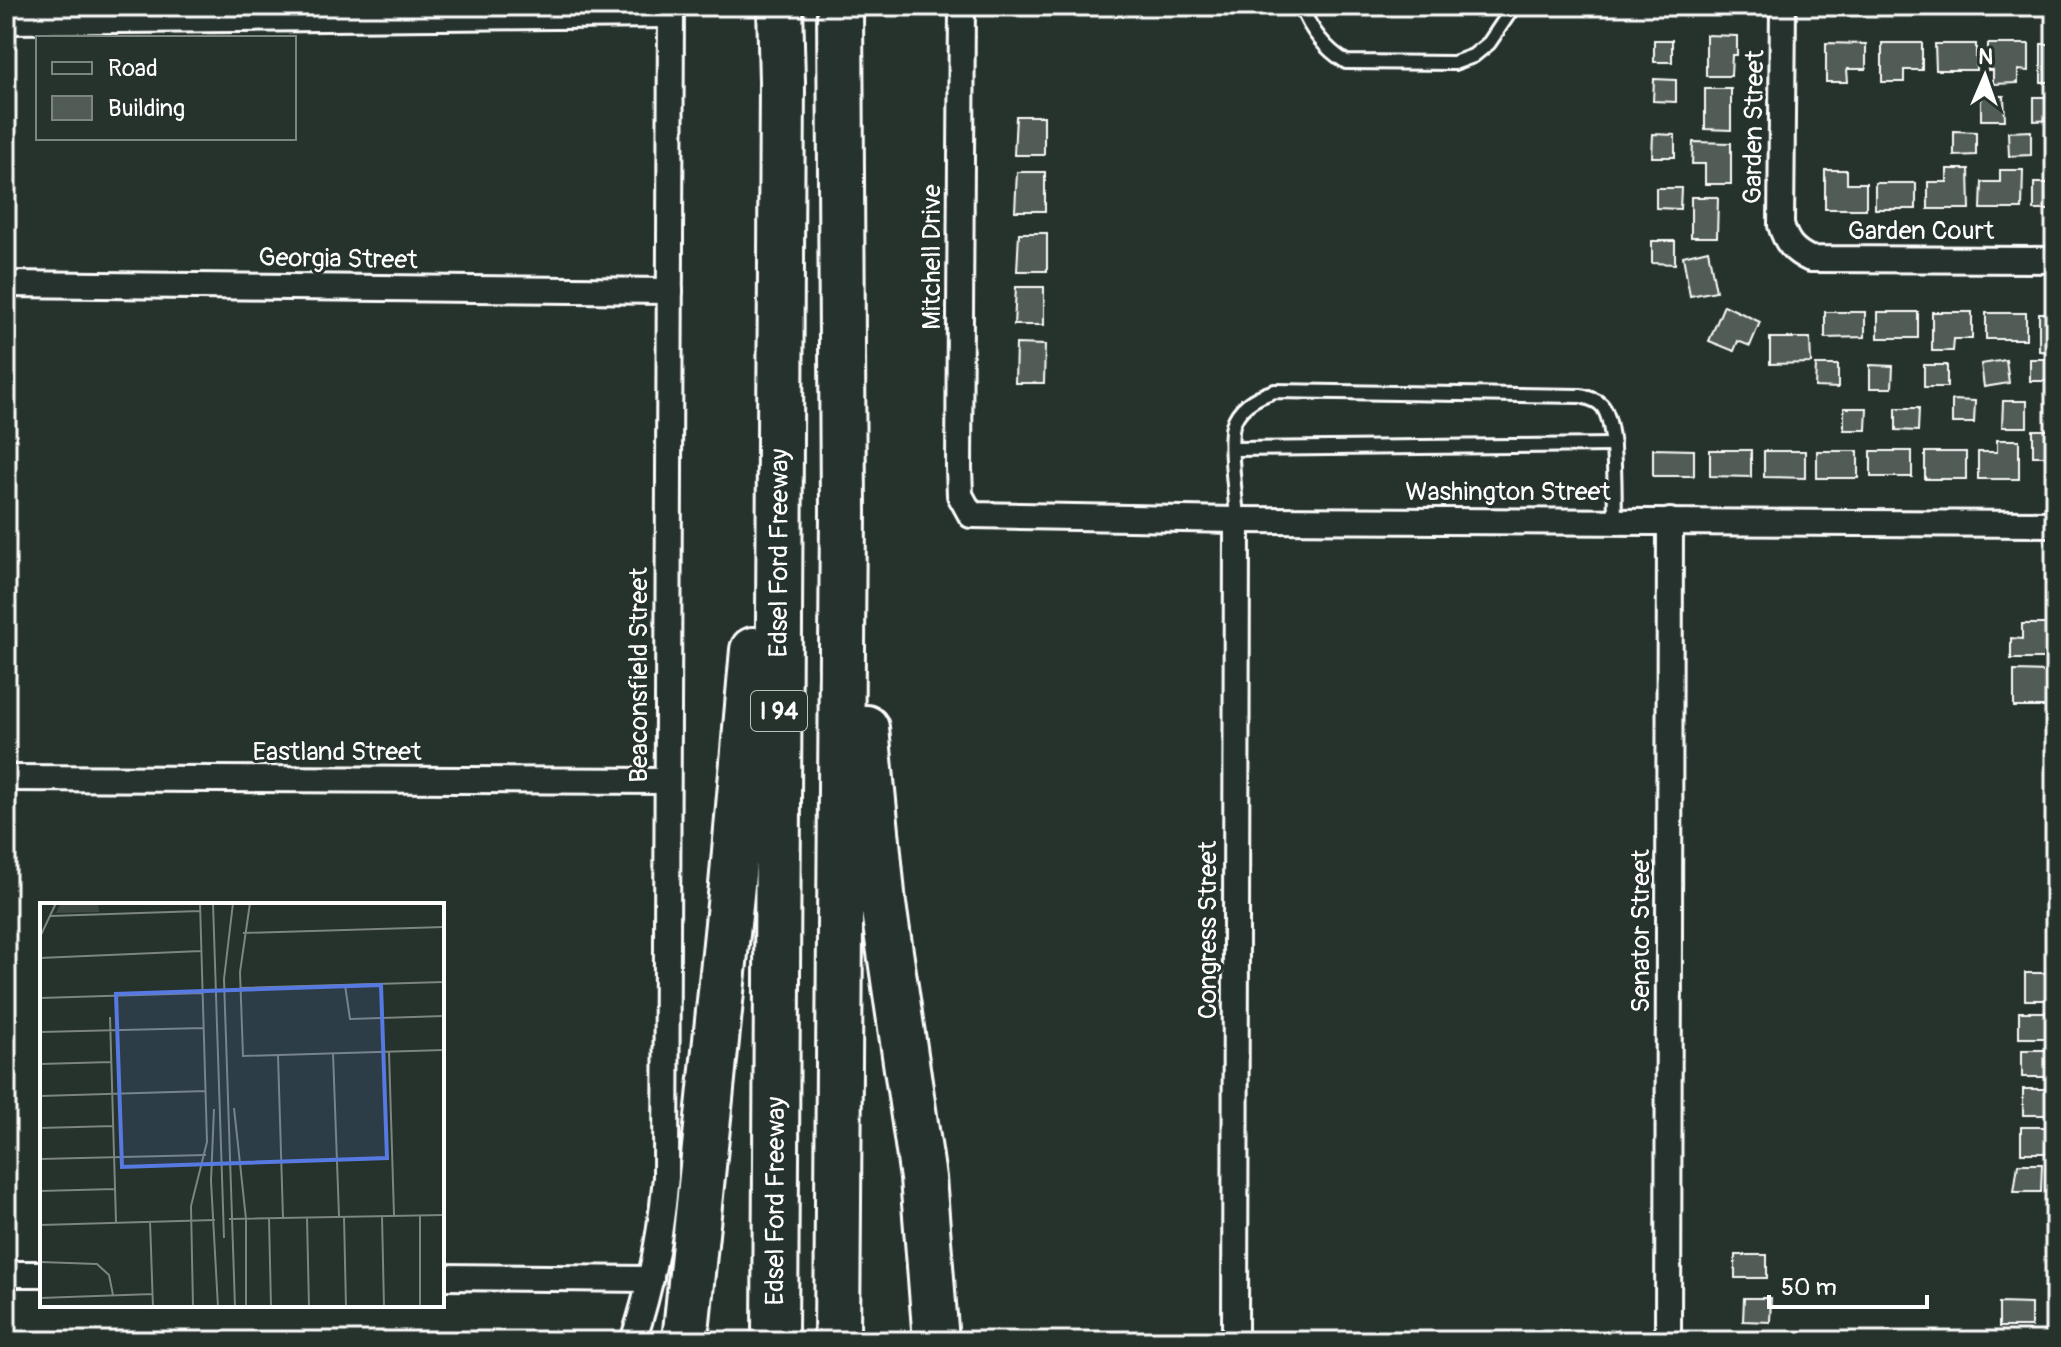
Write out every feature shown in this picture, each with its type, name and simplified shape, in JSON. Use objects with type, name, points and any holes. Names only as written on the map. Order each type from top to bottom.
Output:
[{"type":"highway","name":"Edsel Ford Freeway","points":[[775,1341],[780,6]]},
{"type":"highway","name":"I 94","points":[[837,1341],[843,512],[840,6]]},
{"type":"highway","points":[[685,1341],[752,665],[757,585],[760,296],[782,81]]},
{"type":"highway","points":[[843,512],[859,605],[864,710],[882,889],[923,1178],[936,1341]]},
{"type":"street","name":"Mitchell Drive","points":[[962,6],[959,468],[960,495],[965,507]]},
{"type":"street","name":"Garden Street","points":[[1783,6],[1781,225],[1790,246]]},
{"type":"street","points":[[6,21],[671,10]]},
{"type":"street","name":"Beaconsfield Street","points":[[633,1341],[651,1279],[662,1223],[666,1177],[671,10]]},
{"type":"street","name":"Garden Court","points":[[1790,246],[1810,259],[2055,260]]},
{"type":"street","name":"Georgia Street","points":[[6,284],[670,291]]},
{"type":"street","name":"Washington Street","points":[[965,507],[971,515],[988,517],[2055,524]]},
{"type":"street","name":"Congress Street","points":[[1235,1341],[1237,520]]},
{"type":"street","name":"Senator Street","points":[[1668,1341],[1670,521]]},
{"type":"street","name":"Eastland Street","points":[[6,778],[667,781]]},
{"type":"street","points":[[6,1274],[40,1274]]},
{"type":"street","points":[[444,1277],[651,1279]]},
{"type":"lane","points":[[1301,6],[1309,26],[1335,55],[1346,62],[1454,63],[1473,56],[1489,43],[1514,6]]},
{"type":"lane","points":[[1237,520],[1233,424],[1256,396],[1275,391],[1581,396],[1595,400],[1605,409],[1613,445],[1615,520]]},
{"type":"lane","points":[[1233,449],[1613,445]]},
{"type":"building","points":[[1706,35],[1737,36],[1737,55],[1732,55],[1731,76],[1706,76]]},
{"type":"building","points":[[1654,40],[1672,40],[1672,62],[1654,62]]},
{"type":"building","points":[[1826,43],[1866,44],[1866,69],[1847,69],[1848,82],[1826,82]]},
{"type":"building","points":[[1882,43],[1922,43],[1922,70],[1904,70],[1904,82],[1882,82]]},
{"type":"building","points":[[1935,44],[1976,44],[1976,70],[1936,70]]},
{"type":"building","points":[[1988,44],[2029,44],[2029,71],[2018,70],[2018,83],[1993,84],[1993,70],[1988,70]]},
{"type":"building","points":[[2041,44],[2055,44],[2055,82],[2041,82]]},
{"type":"building","points":[[1654,79],[1676,80],[1676,102],[1653,101]]},
{"type":"building","points":[[1705,89],[1731,89],[1731,130],[1705,129]]},
{"type":"building","points":[[1981,96],[2004,96],[2005,120],[1981,120]]},
{"type":"building","points":[[2034,97],[2055,97],[2055,120],[2034,121]]},
{"type":"building","points":[[1016,116],[1044,116],[1044,155],[1014,155]]},
{"type":"building","points":[[1954,131],[1976,132],[1976,155],[1954,156]]},
{"type":"building","points":[[2031,131],[2031,155],[2009,156],[2008,132]]},
{"type":"building","points":[[1653,134],[1675,135],[1675,157],[1652,157]]},
{"type":"building","points":[[1693,142],[1731,143],[1731,184],[1705,184],[1705,164],[1692,164]]},
{"type":"building","points":[[1947,169],[1969,169],[1970,209],[1928,209],[1928,182],[1947,182]]},
{"type":"building","points":[[1825,170],[1847,170],[1847,183],[1866,183],[1866,209],[1825,209]]},
{"type":"building","points":[[2000,170],[2023,170],[2022,209],[1981,209],[1982,182],[2000,182]]},
{"type":"building","points":[[2053,171],[2055,210],[2034,210],[2034,183],[2053,183]]},
{"type":"building","points":[[1017,172],[1045,172],[1045,211],[1015,211]]},
{"type":"building","points":[[1875,183],[1916,183],[1916,209],[1875,209]]},
{"type":"building","points":[[1656,188],[1681,188],[1680,209],[1656,208]]},
{"type":"building","points":[[1691,197],[1718,197],[1717,237],[1691,237]]},
{"type":"building","points":[[1019,233],[1047,233],[1047,271],[1017,271]]},
{"type":"building","points":[[1652,241],[1675,241],[1675,264],[1652,263]]},
{"type":"building","points":[[1708,250],[1716,291],[1690,296],[1683,256]]},
{"type":"building","points":[[1016,287],[1044,287],[1044,325],[1014,325]]},
{"type":"building","points":[[1724,305],[1760,322],[1750,346],[1738,341],[1734,351],[1709,341]]},
{"type":"building","points":[[1825,312],[1865,312],[1865,337],[1825,338]]},
{"type":"building","points":[[1878,312],[1918,312],[1918,338],[1878,338]]},
{"type":"building","points":[[1932,312],[1972,312],[1972,339],[1954,339],[1953,351],[1932,351]]},
{"type":"building","points":[[1986,313],[2026,313],[2026,339],[1986,339]]},
{"type":"building","points":[[2039,313],[2055,313],[2055,352],[2039,351]]},
{"type":"building","points":[[1770,338],[1810,338],[1811,363],[1770,364]]},
{"type":"building","points":[[1016,344],[1045,345],[1044,383],[1015,383]]},
{"type":"building","points":[[2030,359],[2053,359],[2053,381],[2030,381]]},
{"type":"building","points":[[2006,360],[2009,383],[1984,387],[1981,364]]},
{"type":"building","points":[[1816,365],[1838,365],[1838,388],[1815,387]]},
{"type":"building","points":[[1870,365],[1893,366],[1892,388],[1870,388]]},
{"type":"building","points":[[1924,365],[1947,365],[1947,387],[1924,387]]},
{"type":"building","points":[[1952,400],[1975,401],[1974,423],[1952,423]]},
{"type":"building","points":[[2003,401],[2027,401],[2027,427],[2002,427]]},
{"type":"building","points":[[1844,408],[1867,408],[1866,430],[1844,430]]},
{"type":"building","points":[[1896,408],[1919,408],[1918,431],[1896,430]]},
{"type":"building","points":[[2033,430],[2055,430],[2055,456],[2033,456]]},
{"type":"building","points":[[1997,440],[2019,440],[2019,479],[1978,479],[1978,452],[1997,452]]},
{"type":"building","points":[[1653,449],[1694,450],[1694,476],[1653,476]]},
{"type":"building","points":[[1710,450],[1751,450],[1751,477],[1710,476]]},
{"type":"building","points":[[1764,451],[1805,451],[1805,478],[1764,477]]},
{"type":"building","points":[[1817,451],[1858,451],[1858,478],[1817,478]]},
{"type":"building","points":[[1871,451],[1912,451],[1912,477],[1871,477]]},
{"type":"building","points":[[1925,452],[1966,452],[1966,479],[1925,479]]},
{"type":"building","points":[[2022,624],[2051,624],[2051,659],[2011,659],[2011,638],[2022,639]]},
{"type":"building","points":[[2014,671],[2048,672],[2048,707],[2014,707]]},
{"type":"building","points":[[2025,973],[2051,973],[2051,1000],[2025,1000]]},
{"type":"building","points":[[2019,1012],[2046,1012],[2046,1038],[2019,1038]]},
{"type":"building","points":[[2022,1050],[2048,1050],[2048,1077],[2022,1077]]},
{"type":"building","points":[[2023,1089],[2049,1089],[2049,1115],[2023,1115]]},
{"type":"building","points":[[2021,1127],[2048,1127],[2047,1153],[2021,1153]]},
{"type":"building","points":[[2018,1164],[2042,1164],[2041,1192],[2014,1192]]},
{"type":"building","points":[[1735,1255],[1767,1255],[1767,1278],[1735,1278]]},
{"type":"building","points":[[1744,1298],[1771,1298],[1770,1322],[1743,1321]]},
{"type":"building","points":[[1999,1303],[2031,1304],[2031,1327],[1999,1327]]}]
